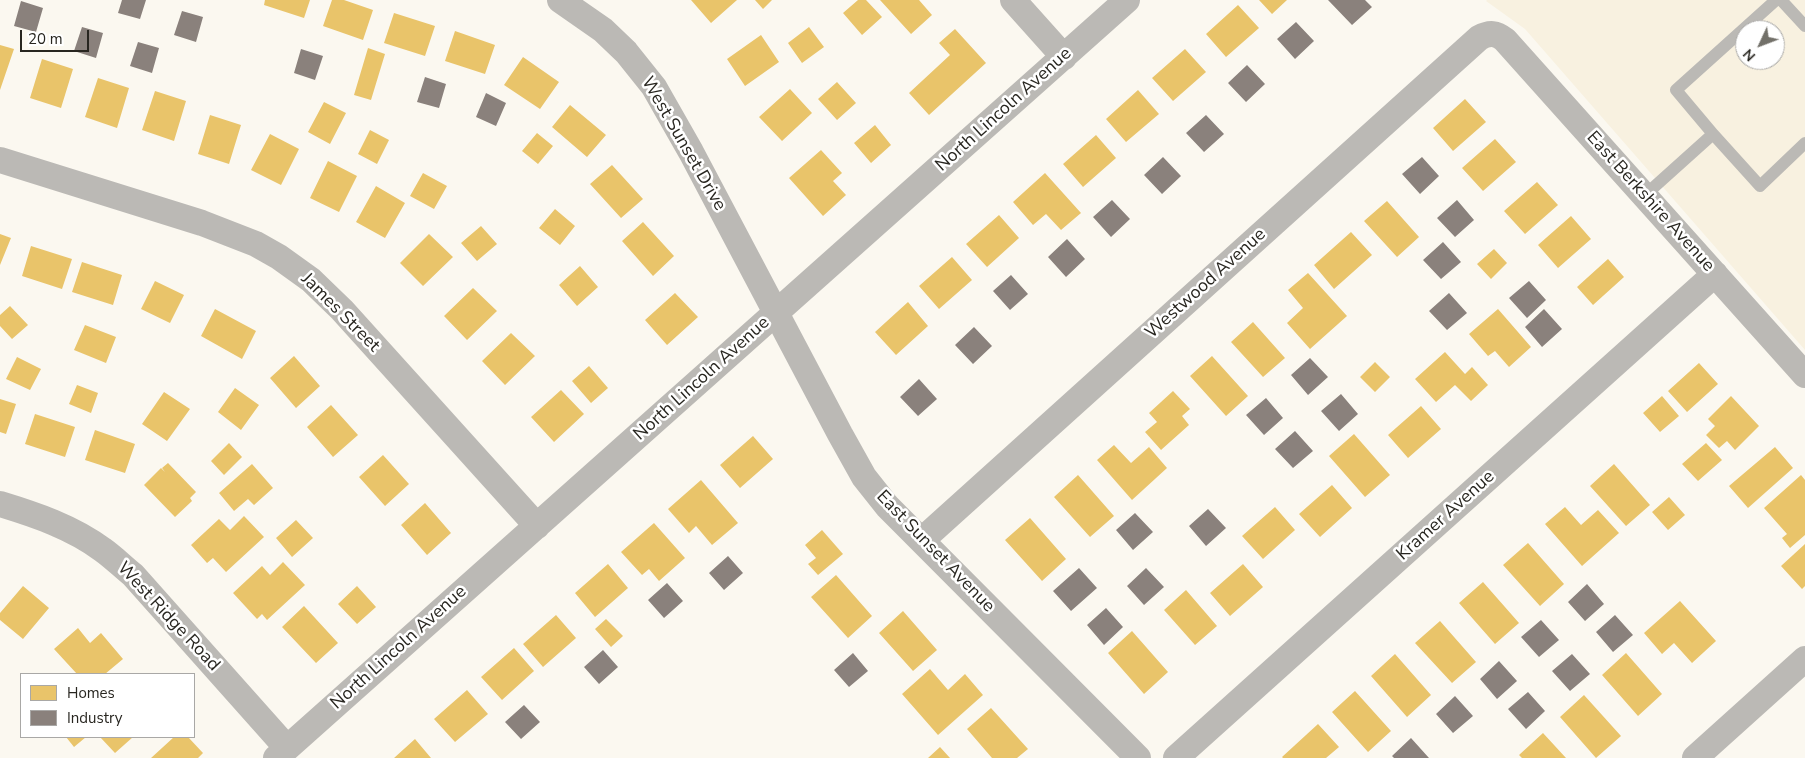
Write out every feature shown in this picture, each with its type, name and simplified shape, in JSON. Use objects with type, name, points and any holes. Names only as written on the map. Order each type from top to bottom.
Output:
[{"type":"street","name":"West Sunset Drive","points":[[560,0],[603,30],[626,52],[654,87],[691,152],[776,313]]},
{"type":"street","points":[[1014,0],[1064,57]]},
{"type":"street","name":"North Lincoln Avenue","points":[[282,753],[1127,0]]},
{"type":"street","name":"East Berkshire Avenue","points":[[1493,33],[1506,40],[1805,375]]},
{"type":"street","name":"Westwood Avenue","points":[[922,540],[1479,38],[1493,33]]},
{"type":"street","name":"James Street","points":[[0,160],[202,223],[256,244],[279,256],[311,280],[342,310],[536,526]]},
{"type":"street","name":"Kramer Avenue","points":[[1176,758],[1716,274]]},
{"type":"street","name":"East Sunset Avenue","points":[[776,313],[864,477],[887,506],[1138,758]]},
{"type":"street","name":"West Ridge Road","points":[[0,504],[33,514],[67,528],[104,550],[133,575],[282,753]]},
{"type":"street","points":[[1695,758],[1805,658]]},
{"type":"lane","points":[[1776,0],[1676,90],[1760,186],[1805,143]]},
{"type":"lane","points":[[1781,0],[1805,26]]},
{"type":"lane","points":[[1644,196],[1713,134]]},
{"type":"shaded area","points":[[1805,0],[1805,350],[1525,29],[1486,1]]},
{"type":"building: Homes","points":[[265,0],[310,0],[304,18],[264,5]]},
{"type":"building: Homes","points":[[332,0],[344,0],[373,10],[363,40],[323,26]]},
{"type":"building: Homes","points":[[691,0],[737,0],[711,23]]},
{"type":"building: Homes","points":[[755,0],[772,0],[763,9]]},
{"type":"building: Homes","points":[[858,0],[866,0],[882,17],[862,35],[843,13]]},
{"type":"building: Homes","points":[[880,0],[919,0],[932,15],[911,34]]},
{"type":"building: Homes","points":[[1259,0],[1287,0],[1272,14]]},
{"type":"building: Homes","points":[[1238,5],[1259,28],[1226,57],[1206,34]]},
{"type":"building: Homes","points":[[394,13],[435,26],[425,56],[384,43]]},
{"type":"building: Homes","points":[[809,27],[824,47],[802,63],[788,43]]},
{"type":"building: Homes","points":[[955,29],[986,63],[929,115],[909,93],[950,55],[939,43]]},
{"type":"building: Homes","points":[[455,31],[495,45],[485,74],[445,61]]},
{"type":"building: Homes","points":[[761,35],[779,62],[745,86],[727,59]]},
{"type":"building: Homes","points":[[0,45],[14,49],[0,90]]},
{"type":"building: Homes","points":[[368,48],[385,54],[371,100],[354,95]]},
{"type":"building: Homes","points":[[1185,49],[1206,72],[1173,101],[1152,78]]},
{"type":"building: Homes","points":[[523,57],[559,82],[540,109],[504,85]]},
{"type":"building: Homes","points":[[42,59],[73,69],[61,108],[30,98]]},
{"type":"building: Homes","points":[[98,78],[129,88],[117,128],[85,117]]},
{"type":"building: Homes","points":[[837,82],[856,103],[837,120],[818,99]]},
{"type":"building: Homes","points":[[790,89],[812,113],[782,141],[759,117]]},
{"type":"building: Homes","points":[[1138,90],[1159,114],[1126,142],[1106,119]]},
{"type":"building: Homes","points":[[155,91],[186,101],[174,141],[142,130]]},
{"type":"building: Homes","points":[[1465,99],[1486,122],[1453,151],[1433,128]]},
{"type":"building: Homes","points":[[324,102],[346,113],[330,144],[308,132]]},
{"type":"building: Homes","points":[[570,105],[606,135],[587,157],[552,127]]},
{"type":"building: Homes","points":[[210,115],[241,125],[229,164],[198,154]]},
{"type":"building: Homes","points":[[875,125],[891,145],[871,163],[854,143]]},
{"type":"building: Homes","points":[[370,130],[389,140],[377,164],[358,154]]},
{"type":"building: Homes","points":[[537,133],[553,146],[538,164],[522,151]]},
{"type":"building: Homes","points":[[270,134],[299,149],[281,185],[251,170]]},
{"type":"building: Homes","points":[[1096,135],[1116,158],[1083,187],[1063,164]]},
{"type":"building: Homes","points":[[1495,139],[1516,162],[1483,191],[1462,168]]},
{"type":"building: Homes","points":[[821,150],[842,173],[833,181],[846,195],[823,216],[789,178]]},
{"type":"building: Homes","points":[[328,161],[357,176],[339,212],[310,198]]},
{"type":"building: Homes","points":[[612,165],[643,199],[621,218],[590,184]]},
{"type":"building: Homes","points":[[423,173],[447,186],[434,209],[410,196]]},
{"type":"building: Homes","points":[[1045,173],[1081,213],[1061,230],[1046,214],[1033,225],[1013,202]]},
{"type":"building: Homes","points":[[1537,182],[1558,205],[1525,234],[1504,211]]},
{"type":"building: Homes","points":[[376,186],[405,203],[385,238],[356,222]]},
{"type":"building: Homes","points":[[1387,201],[1419,237],[1397,257],[1364,221]]},
{"type":"building: Homes","points":[[555,209],[575,226],[560,245],[539,228]]},
{"type":"building: Homes","points":[[999,215],[1019,238],[987,267],[966,244]]},
{"type":"building: Homes","points":[[1571,216],[1591,239],[1558,268],[1538,245]]},
{"type":"building: Homes","points":[[643,222],[674,256],[653,276],[622,241]]},
{"type":"building: Homes","points":[[481,226],[497,244],[477,261],[461,243]]},
{"type":"building: Homes","points":[[1351,232],[1372,255],[1334,289],[1314,265]]},
{"type":"building: Homes","points":[[0,234],[11,238],[0,265]]},
{"type":"building: Homes","points":[[429,234],[453,257],[423,286],[400,263]]},
{"type":"building: Homes","points":[[31,246],[72,259],[62,289],[22,276]]},
{"type":"building: Homes","points":[[1494,249],[1507,263],[1491,279],[1477,264]]},
{"type":"building: Homes","points":[[952,257],[972,280],[939,309],[919,286]]},
{"type":"building: Homes","points":[[1608,259],[1624,277],[1593,305],[1577,287]]},
{"type":"building: Homes","points":[[82,262],[122,275],[113,305],[72,292]]},
{"type":"building: Homes","points":[[580,266],[598,287],[577,306],[559,285]]},
{"type":"building: Homes","points":[[1308,273],[1347,316],[1310,349],[1287,323],[1303,308],[1288,290]]},
{"type":"building: Homes","points":[[155,281],[184,295],[170,323],[141,309]]},
{"type":"building: Homes","points":[[473,288],[497,311],[467,340],[444,316]]},
{"type":"building: Homes","points":[[675,293],[698,317],[667,345],[645,320]]},
{"type":"building: Homes","points":[[908,302],[928,326],[896,355],[875,332]]},
{"type":"building: Homes","points":[[10,306],[28,325],[12,339],[0,326],[0,315]]},
{"type":"building: Homes","points":[[215,309],[256,331],[242,359],[201,336]]},
{"type":"building: Homes","points":[[1498,309],[1531,347],[1509,367],[1495,351],[1488,356],[1469,334]]},
{"type":"building: Homes","points":[[1253,322],[1285,358],[1263,377],[1231,342]]},
{"type":"building: Homes","points":[[85,325],[116,337],[106,363],[74,350]]},
{"type":"building: Homes","points":[[511,333],[535,356],[505,385],[482,361]]},
{"type":"building: Homes","points":[[1445,352],[1465,374],[1472,367],[1488,385],[1471,401],[1455,385],[1436,402],[1415,379]]},
{"type":"building: Homes","points":[[294,356],[320,386],[296,408],[270,378]]},
{"type":"building: Homes","points":[[1212,356],[1248,396],[1226,416],[1190,376]]},
{"type":"building: Homes","points":[[17,357],[41,369],[30,390],[6,379]]},
{"type":"building: Homes","points":[[1375,362],[1390,377],[1375,392],[1360,377]]},
{"type":"building: Homes","points":[[1699,363],[1718,384],[1687,412],[1668,391]]},
{"type":"building: Homes","points":[[589,366],[608,388],[591,403],[572,381]]},
{"type":"building: Homes","points":[[77,385],[98,393],[91,413],[69,404]]},
{"type":"building: Homes","points":[[235,388],[259,405],[241,430],[218,412]]},
{"type":"building: Homes","points":[[561,390],[584,414],[554,442],[531,417]]},
{"type":"building: Homes","points":[[1173,391],[1190,409],[1182,416],[1189,425],[1161,450],[1145,432],[1157,422],[1149,413]]},
{"type":"building: Homes","points":[[164,392],[190,409],[167,441],[142,424]]},
{"type":"building: Homes","points":[[1662,396],[1679,416],[1660,432],[1643,413]]},
{"type":"building: Homes","points":[[1731,396],[1759,426],[1735,450],[1727,441],[1719,448],[1706,435],[1715,426],[1708,419]]},
{"type":"building: Homes","points":[[0,399],[16,404],[6,434],[0,432]]},
{"type":"building: Homes","points":[[331,405],[358,435],[333,457],[307,427]]},
{"type":"building: Homes","points":[[1421,406],[1441,429],[1408,458],[1388,435]]},
{"type":"building: Homes","points":[[35,414],[75,427],[65,457],[25,444]]},
{"type":"building: Homes","points":[[95,430],[135,444],[125,473],[85,460]]},
{"type":"building: Homes","points":[[1354,434],[1390,475],[1365,497],[1329,456]]},
{"type":"building: Homes","points":[[753,436],[773,459],[740,488],[720,465]]},
{"type":"building: Homes","points":[[229,443],[242,457],[224,475],[211,461]]},
{"type":"building: Homes","points":[[1706,443],[1722,460],[1698,481],[1682,464]]},
{"type":"building: Homes","points":[[1114,445],[1131,463],[1149,447],[1167,468],[1132,500],[1097,460]]},
{"type":"building: Homes","points":[[1775,447],[1793,468],[1748,508],[1729,486]]},
{"type":"building: Homes","points":[[383,455],[409,484],[385,506],[359,477]]},
{"type":"building: Homes","points":[[168,463],[196,492],[190,498],[192,501],[175,517],[144,485],[161,468],[165,472],[162,468]]},
{"type":"building: Homes","points":[[252,464],[273,488],[254,505],[248,499],[234,511],[219,493]]},
{"type":"building: Homes","points":[[1614,464],[1650,505],[1626,526],[1590,486]]},
{"type":"building: Homes","points":[[1078,475],[1114,516],[1090,537],[1054,497]]},
{"type":"building: Homes","points":[[1801,475],[1805,480],[1805,535],[1790,548],[1782,538],[1787,534],[1764,508]]},
{"type":"building: Homes","points":[[701,480],[738,523],[712,545],[696,526],[689,533],[668,509]]},
{"type":"building: Homes","points":[[1332,485],[1352,508],[1320,537],[1299,514]]},
{"type":"building: Homes","points":[[1669,497],[1685,515],[1668,530],[1652,512]]},
{"type":"building: Homes","points":[[425,503],[451,533],[427,555],[401,525]]},
{"type":"building: Homes","points":[[1275,507],[1295,530],[1263,559],[1242,536]]},
{"type":"building: Homes","points":[[1565,507],[1581,525],[1598,510],[1619,533],[1582,566],[1545,524]]},
{"type":"building: Homes","points":[[244,516],[264,537],[226,572],[213,558],[207,563],[191,545],[219,519],[230,530]]},
{"type":"building: Homes","points":[[1030,518],[1066,559],[1042,581],[1005,540]]},
{"type":"building: Homes","points":[[296,520],[313,538],[292,557],[276,538]]},
{"type":"building: Homes","points":[[654,523],[685,558],[659,581],[649,569],[642,575],[621,552]]},
{"type":"building: Homes","points":[[822,530],[843,554],[818,575],[808,564],[816,558],[805,545]]},
{"type":"building: Homes","points":[[1528,543],[1564,584],[1540,606],[1503,565]]},
{"type":"building: Homes","points":[[1805,544],[1805,586],[1802,589],[1781,566]]},
{"type":"building: Homes","points":[[283,562],[305,585],[267,620],[262,614],[257,619],[233,593],[262,566],[270,575]]},
{"type":"building: Homes","points":[[608,564],[628,588],[595,617],[575,593]]},
{"type":"building: Homes","points":[[1243,564],[1263,587],[1230,616],[1210,593]]},
{"type":"building: Homes","points":[[836,575],[872,616],[848,638],[811,597]]},
{"type":"building: Homes","points":[[1483,582],[1519,623],[1495,644],[1459,603]]},
{"type":"building: Homes","points":[[23,586],[49,608],[23,639],[0,620],[0,613]]},
{"type":"building: Homes","points":[[357,586],[376,607],[357,624],[338,604]]},
{"type":"building: Homes","points":[[1186,590],[1217,626],[1195,645],[1164,610]]},
{"type":"building: Homes","points":[[1680,601],[1716,641],[1692,663],[1674,643],[1662,654],[1644,633]]},
{"type":"building: Homes","points":[[304,606],[338,643],[316,663],[282,627]]},
{"type":"building: Homes","points":[[903,611],[937,650],[913,671],[879,633]]},
{"type":"building: Homes","points":[[556,615],[576,638],[543,667],[523,644]]},
{"type":"building: Homes","points":[[606,619],[623,636],[611,647],[595,629]]},
{"type":"building: Homes","points":[[1440,621],[1476,662],[1452,683],[1415,643]]},
{"type":"building: Homes","points":[[78,628],[90,643],[101,633],[123,659],[106,673],[76,673],[54,649]]},
{"type":"building: Homes","points":[[1132,631],[1168,672],[1144,694],[1108,653]]},
{"type":"building: Homes","points":[[514,648],[534,671],[502,700],[481,677]]},
{"type":"building: Homes","points":[[1626,653],[1662,694],[1638,716],[1602,675]]},
{"type":"building: Homes","points":[[1395,654],[1431,695],[1407,717],[1371,676]]},
{"type":"building: Homes","points":[[930,669],[948,690],[965,674],[983,695],[938,735],[902,694]]},
{"type":"building: Homes","points":[[467,690],[488,714],[455,742],[434,719]]},
{"type":"building: Homes","points":[[1355,691],[1391,731],[1368,752],[1332,712]]},
{"type":"building: Homes","points":[[1584,695],[1621,736],[1596,758],[1560,717]]},
{"type":"building: Homes","points":[[991,708],[1028,749],[1017,758],[992,758],[967,729]]},
{"type":"building: Homes","points":[[1318,724],[1339,747],[1326,758],[1282,757]]},
{"type":"building: Homes","points":[[1543,733],[1566,758],[1522,758],[1519,755]]},
{"type":"building: Homes","points":[[67,738],[85,738],[74,747]]},
{"type":"building: Homes","points":[[101,738],[132,738],[115,753]]},
{"type":"building: Homes","points":[[173,738],[189,738],[203,753],[198,758],[151,758]]},
{"type":"building: Homes","points":[[415,739],[431,758],[394,758]]},
{"type":"building: Homes","points":[[940,747],[950,758],[928,758]]},
{"type":"building: Industry","points":[[122,0],[146,0],[140,19],[118,13]]},
{"type":"building: Industry","points":[[1328,0],[1365,0],[1372,7],[1352,25]]},
{"type":"building: Industry","points":[[21,1],[43,8],[36,32],[14,26]]},
{"type":"building: Industry","points":[[182,11],[203,17],[196,42],[174,35]]},
{"type":"building: Industry","points":[[1296,22],[1314,41],[1295,59],[1277,39]]},
{"type":"building: Industry","points":[[82,27],[103,33],[96,58],[74,51]]},
{"type":"building: Industry","points":[[138,42],[159,48],[152,73],[130,66]]},
{"type":"building: Industry","points":[[301,49],[323,56],[315,80],[294,73]]},
{"type":"building: Industry","points":[[1247,65],[1265,84],[1246,102],[1228,83]]},
{"type":"building: Industry","points":[[425,77],[446,84],[439,108],[417,102]]},
{"type":"building: Industry","points":[[486,93],[506,103],[496,126],[476,117]]},
{"type":"building: Industry","points":[[1206,115],[1224,134],[1204,152],[1186,133]]},
{"type":"building: Industry","points":[[1163,157],[1181,176],[1162,194],[1144,175]]},
{"type":"building: Industry","points":[[1422,157],[1439,176],[1420,194],[1402,174]]},
{"type":"building: Industry","points":[[1112,200],[1130,219],[1111,237],[1093,217]]},
{"type":"building: Industry","points":[[1457,200],[1474,220],[1455,237],[1437,218]]},
{"type":"building: Industry","points":[[1067,239],[1085,259],[1066,277],[1048,257]]},
{"type":"building: Industry","points":[[1443,242],[1461,262],[1441,279],[1423,260]]},
{"type":"building: Industry","points":[[1011,275],[1028,294],[1010,310],[993,291]]},
{"type":"building: Industry","points":[[1529,281],[1546,300],[1527,318],[1509,298]]},
{"type":"building: Industry","points":[[1449,293],[1467,313],[1447,330],[1429,311]]},
{"type":"building: Industry","points":[[1544,309],[1562,329],[1542,347],[1525,327]]},
{"type":"building: Industry","points":[[974,327],[992,346],[973,364],[955,345]]},
{"type":"building: Industry","points":[[1310,358],[1328,377],[1308,395],[1291,375]]},
{"type":"building: Industry","points":[[919,379],[937,399],[918,416],[900,397]]},
{"type":"building: Industry","points":[[1341,394],[1358,414],[1339,431],[1321,411]]},
{"type":"building: Industry","points":[[1266,398],[1283,418],[1264,435],[1246,415]]},
{"type":"building: Industry","points":[[1295,431],[1313,451],[1293,468],[1275,449]]},
{"type":"building: Industry","points":[[1208,509],[1226,528],[1206,546],[1189,526]]},
{"type":"building: Industry","points":[[1135,513],[1153,532],[1133,550],[1116,530]]},
{"type":"building: Industry","points":[[728,556],[743,573],[724,590],[709,573]]},
{"type":"building: Industry","points":[[1079,568],[1097,588],[1071,611],[1053,591]]},
{"type":"building: Industry","points":[[1146,568],[1164,587],[1144,605],[1127,586]]},
{"type":"building: Industry","points":[[667,583],[683,601],[664,618],[648,600]]},
{"type":"building: Industry","points":[[1587,584],[1604,604],[1585,621],[1568,602]]},
{"type":"building: Industry","points":[[1106,608],[1123,627],[1104,645],[1087,625]]},
{"type":"building: Industry","points":[[1615,615],[1633,635],[1613,652],[1596,632]]},
{"type":"building: Industry","points":[[1541,620],[1559,640],[1539,657],[1521,637]]},
{"type":"building: Industry","points":[[603,650],[618,667],[599,684],[584,667]]},
{"type":"building: Industry","points":[[853,653],[868,671],[849,687],[834,670]]},
{"type":"building: Industry","points":[[1572,654],[1590,674],[1570,691],[1552,671]]},
{"type":"building: Industry","points":[[1499,661],[1517,681],[1497,699],[1480,679]]},
{"type":"building: Industry","points":[[1528,692],[1545,711],[1526,729],[1508,709]]},
{"type":"building: Industry","points":[[1455,696],[1473,716],[1453,733],[1436,714]]},
{"type":"building: Industry","points":[[524,705],[540,722],[521,739],[505,722]]},
{"type":"building: Industry","points":[[1411,738],[1429,758],[1394,758],[1392,756]]}]
